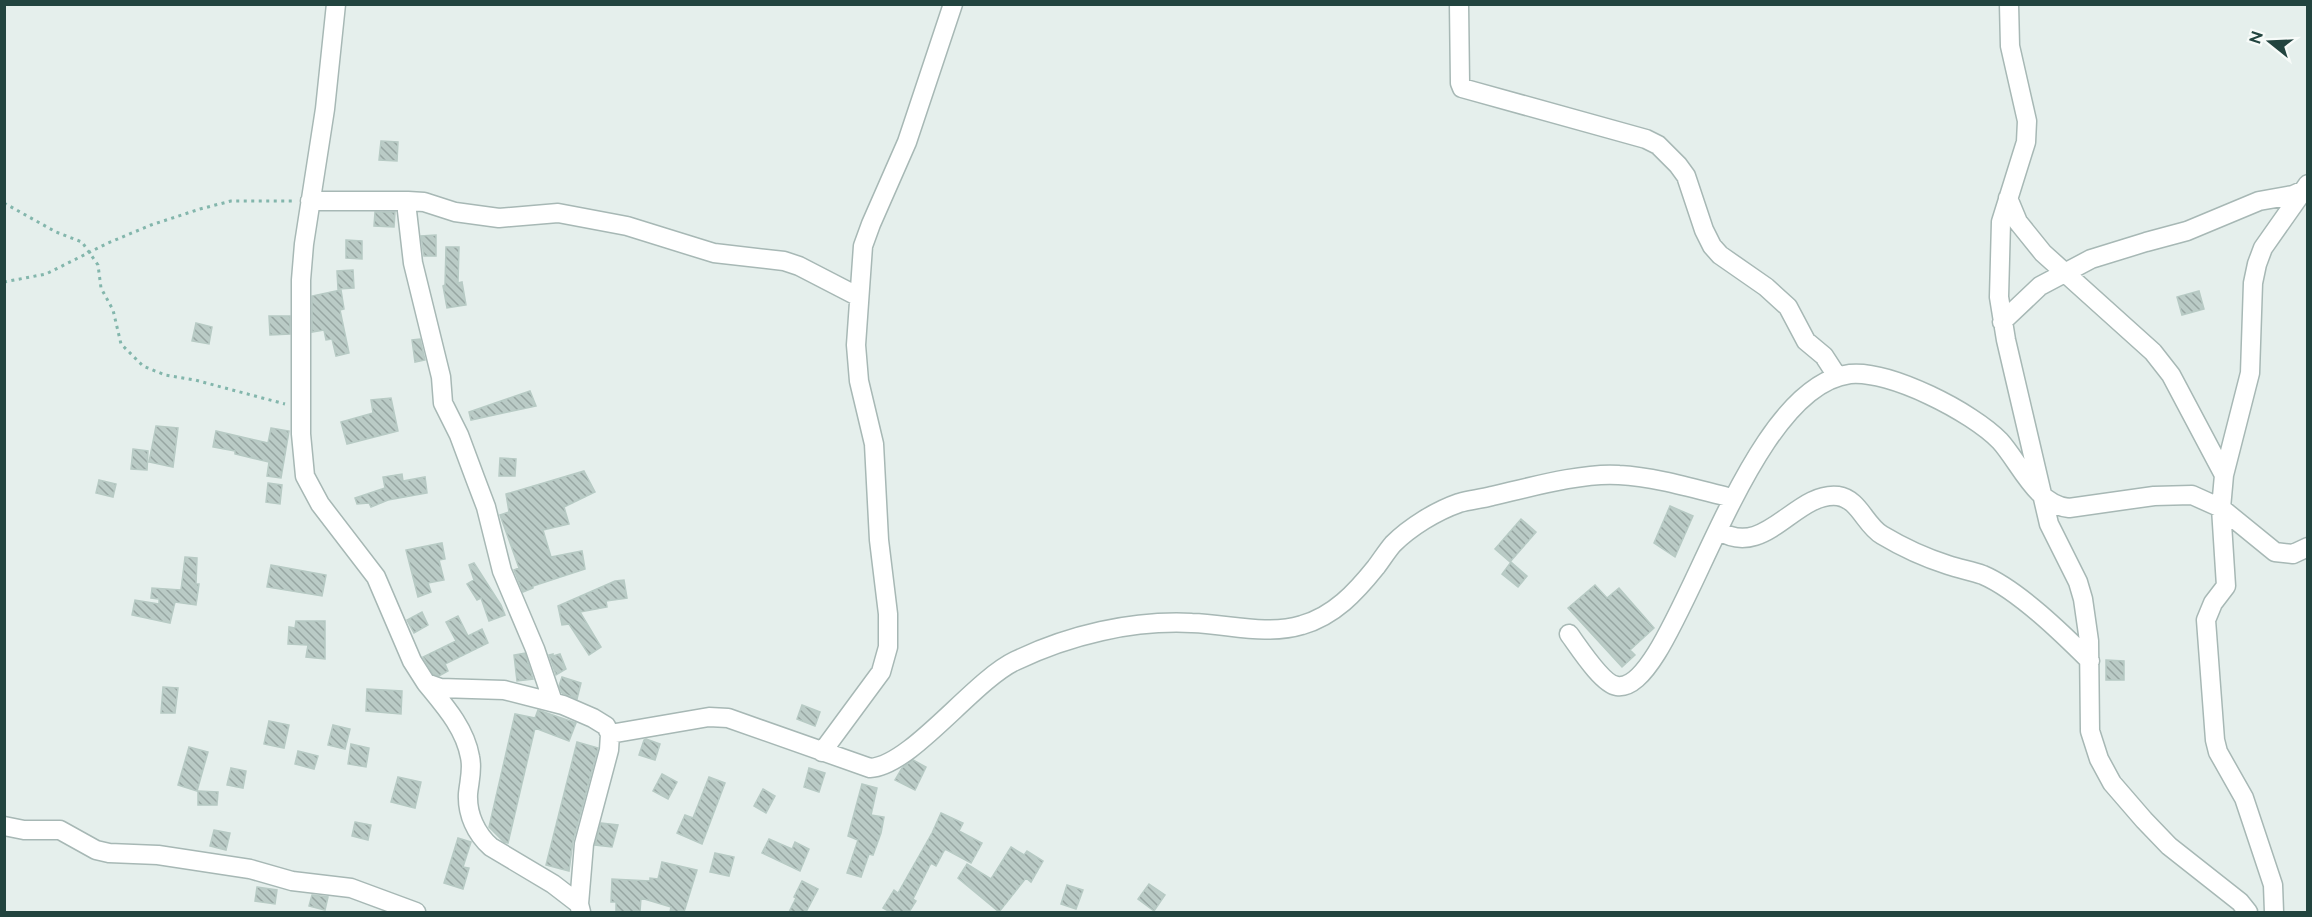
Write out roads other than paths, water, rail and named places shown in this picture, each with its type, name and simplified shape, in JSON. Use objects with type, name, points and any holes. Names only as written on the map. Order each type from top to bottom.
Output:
[{"type":"street","points":[[336,4],[325,109],[310,201],[301,280],[301,434],[305,476],[309,487],[376,577],[412,661],[454,719],[465,741],[471,759],[468,809],[483,840],[553,884],[580,908]]},
{"type":"street","points":[[822,752],[881,672],[888,647],[888,614],[879,540],[874,444],[859,381],[856,345],[864,246],[907,142],[953,4]]},
{"type":"street","points":[[1459,4],[1460,83],[1462,88],[1646,139],[1658,145],[1686,176],[1704,230],[1712,246],[1720,255],[1766,287],[1788,307],[1806,341],[1824,356],[1837,376]]},
{"type":"street","points":[[2009,4],[2012,57],[2027,121],[2022,161],[2003,210],[1998,297],[2042,496],[2054,537],[2078,582],[2087,621],[2090,661],[2090,731],[2099,759],[2112,783],[2169,846],[2240,902],[2248,912]]},
{"type":"street","points":[[2002,322],[2028,295],[2064,272],[2091,260],[2187,231],[2259,201],[2293,195],[2305,187]]},
{"type":"street","points":[[2274,912],[2272,885],[2244,798],[2218,752],[2212,718],[2206,620],[2208,613],[2226,586],[2221,508],[2224,475],[2250,373],[2253,283],[2257,264],[2263,248],[2305,187]]},
{"type":"street","points":[[2008,198],[2018,222],[2030,238],[2152,352],[2171,375],[2224,475]]},
{"type":"street","points":[[310,201],[424,202],[455,212],[499,218],[558,213],[627,226],[714,253],[783,261],[799,266],[859,297]]},
{"type":"street","points":[[408,201],[406,210],[413,263],[441,377],[443,404],[459,435],[478,488],[502,572],[535,649],[553,702]]},
{"type":"street","points":[[1569,634],[1604,679],[1616,686],[1629,685],[1640,675],[1673,624],[1732,498],[1766,441],[1793,407],[1817,386],[1837,376],[1853,374],[1905,384],[1970,418],[1999,440],[2042,496],[2058,507],[2069,508],[2177,494],[2192,495],[2221,508],[2275,552],[2293,554],[2307,547]]},
{"type":"street","points":[[610,734],[709,717],[728,718],[870,768],[880,768],[889,764],[932,730],[985,682],[1012,662],[1058,642],[1092,633],[1160,622],[1277,629],[1300,626],[1320,618],[1338,607],[1357,589],[1392,545],[1434,516],[1459,503],[1561,482],[1618,474],[1649,478],[1732,498]]},
{"type":"street","points":[[1718,530],[1728,536],[1745,538],[1768,531],[1811,502],[1833,496],[1841,497],[1853,503],[1867,522],[1881,535],[1929,559],[1981,574],[2005,588],[2063,634],[2090,661]]},
{"type":"street","points":[[426,683],[440,688],[504,690],[553,702],[593,718],[606,726],[610,734],[609,750],[585,844],[580,908]]},
{"type":"street","points":[[4,826],[24,830],[60,830],[96,850],[109,853],[158,855],[250,869],[292,881],[351,888],[416,912]]}]
